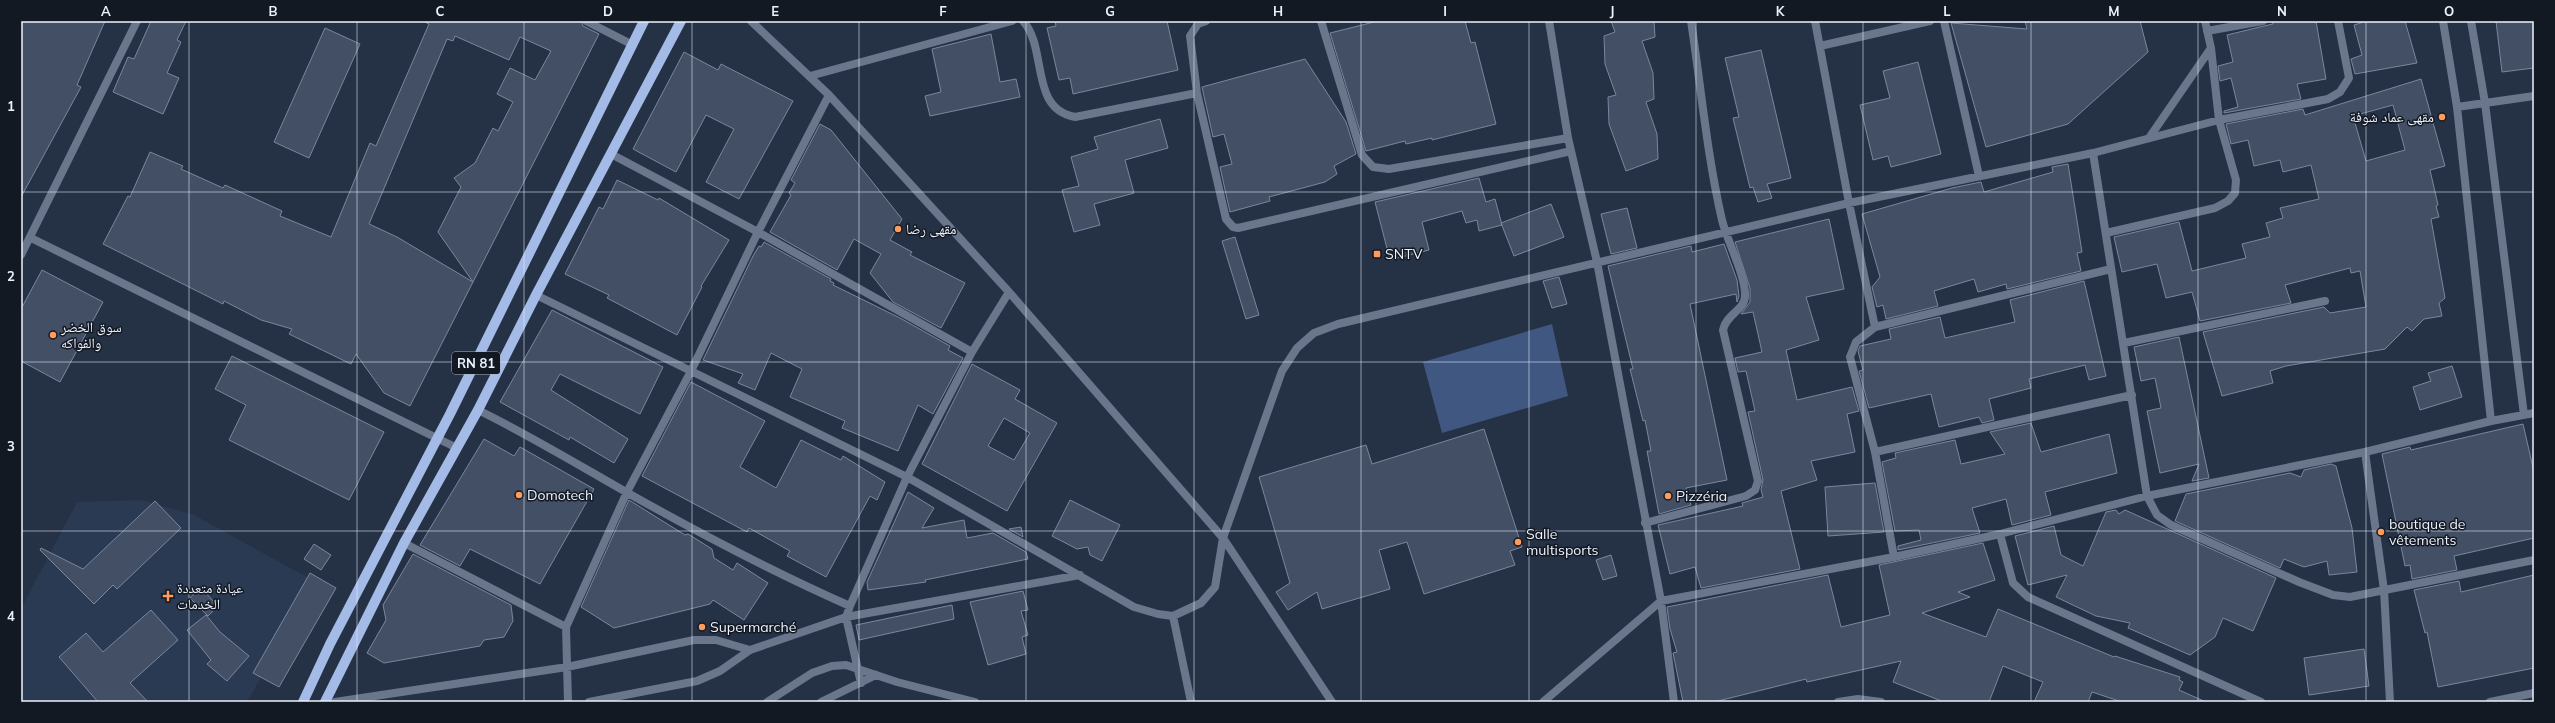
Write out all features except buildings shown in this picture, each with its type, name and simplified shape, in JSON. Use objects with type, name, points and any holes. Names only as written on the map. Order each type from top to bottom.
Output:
[{"type":"main road","name":"RN 81","points":[[303,702],[330,644],[437,437],[644,21]]},
{"type":"main road","points":[[325,702],[404,543],[478,410],[536,295],[681,21]]},
{"type":"street","points":[[21,255],[31,238],[137,21]]},
{"type":"street","points":[[586,21],[633,45]]},
{"type":"street","points":[[751,21],[829,95],[1009,292],[1223,538],[1332,702]]},
{"type":"street","points":[[810,76],[1012,21]]},
{"type":"street","points":[[1023,21],[1034,45],[1047,98],[1057,111],[1066,115],[1075,117],[1197,92]]},
{"type":"street","points":[[1206,21],[1198,24],[1190,36],[1197,92],[1226,219],[1233,227],[1238,228],[1571,151]]},
{"type":"street","points":[[1320,21],[1362,155],[1373,167],[1389,169],[1568,138]]},
{"type":"street","points":[[1549,21],[1568,138],[1597,262],[1645,523],[1661,601],[1674,702]]},
{"type":"street","points":[[1645,523],[1746,496],[1755,490],[1758,481],[1724,330],[1726,319],[1743,304],[1745,296],[1714,181],[1691,21]]},
{"type":"street","points":[[1815,21],[1849,203],[1875,327]]},
{"type":"street","points":[[1820,46],[1930,21]]},
{"type":"street","points":[[1944,21],[1979,176]]},
{"type":"street","points":[[2106,233],[2215,208],[2228,201],[2235,193],[2236,180],[2219,120],[2211,48],[2205,21]]},
{"type":"street","points":[[2207,31],[2263,21]]},
{"type":"street","points":[[536,295],[907,478],[1134,607],[1158,614],[1174,616],[1201,604],[1215,587],[1223,538],[1282,371],[1297,348],[1314,333],[1338,324],[1442,298],[1727,233],[1849,203],[2093,153],[2219,120],[2328,99],[2340,92],[2349,78],[2338,21]]},
{"type":"street","points":[[2443,21],[2457,107],[2491,421]]},
{"type":"street","points":[[2470,21],[2485,103],[2524,415]]},
{"type":"street","points":[[2149,138],[2211,48]]},
{"type":"street","points":[[568,702],[566,627],[627,492],[691,371],[758,232],[829,95]]},
{"type":"street","points":[[2457,107],[2534,96]]},
{"type":"street","points":[[2093,153],[2124,342],[2147,496],[2157,515],[2171,525],[2299,582],[2333,595],[2350,597],[2534,560]]},
{"type":"street","points":[[611,154],[758,232],[972,352]]},
{"type":"street","points":[[31,238],[457,448]]},
{"type":"street","points":[[1894,557],[1875,452],[1850,357],[1856,342],[1875,327],[2111,269]]},
{"type":"street","points":[[861,683],[846,617],[850,606],[907,478],[972,352],[1009,292]]},
{"type":"street","points":[[2124,342],[2325,301]]},
{"type":"street","points":[[1875,452],[2132,395]]},
{"type":"street","points":[[478,410],[516,428],[627,492],[784,577],[850,606]]},
{"type":"street","points":[[1543,702],[1661,601],[1894,557],[2000,534],[2147,496],[2365,452],[2491,421],[2534,413]]},
{"type":"street","points":[[2365,452],[2384,590],[2390,702]]},
{"type":"street","points":[[2000,534],[2013,583],[2028,597],[2261,702]]},
{"type":"street","points":[[404,543],[566,627]]},
{"type":"street","points":[[589,702],[697,681],[720,671],[750,650],[846,617],[1080,575]]},
{"type":"street","points":[[1174,616],[1191,702]]},
{"type":"street","points":[[335,702],[567,667],[694,640],[716,640],[750,650]]},
{"type":"street","points":[[767,702],[791,685],[832,666],[857,668],[937,694],[975,702]]},
{"type":"street","points":[[821,702],[876,675]]},
{"type":"street","points":[[2490,702],[2534,693]]},
{"type":"street","points":[[1838,702],[1858,699],[1881,702]]},
{"type":"shaded area","points":[[1552,324],[1568,396],[1442,433],[1423,362]]},
{"type":"shaded area","name":"عيادة متعددة الخدمات","points":[[141,500],[194,515],[316,582],[247,702],[21,702],[21,609],[77,502]]},
{"type":"place","name":"مقهى عماد شوفة","points":[[2442,117]]},
{"type":"place","name":"مقهى رضا","points":[[898,229]]},
{"type":"place","name":"SNTV","points":[[1377,254]]},
{"type":"place","name":"سوق الخضر والفواكه","points":[[53,335]]},
{"type":"place","name":"Domotech","points":[[519,495]]},
{"type":"place","name":"Pizzéria","points":[[1668,496]]},
{"type":"place","name":"boutique de vêtements","points":[[2381,532]]},
{"type":"place","name":"Salle multisports","points":[[1518,542]]},
{"type":"place","name":"عيادة متعددة الخدمات","points":[[168,596]]},
{"type":"place","name":"Supermarché","points":[[702,627]]}]
